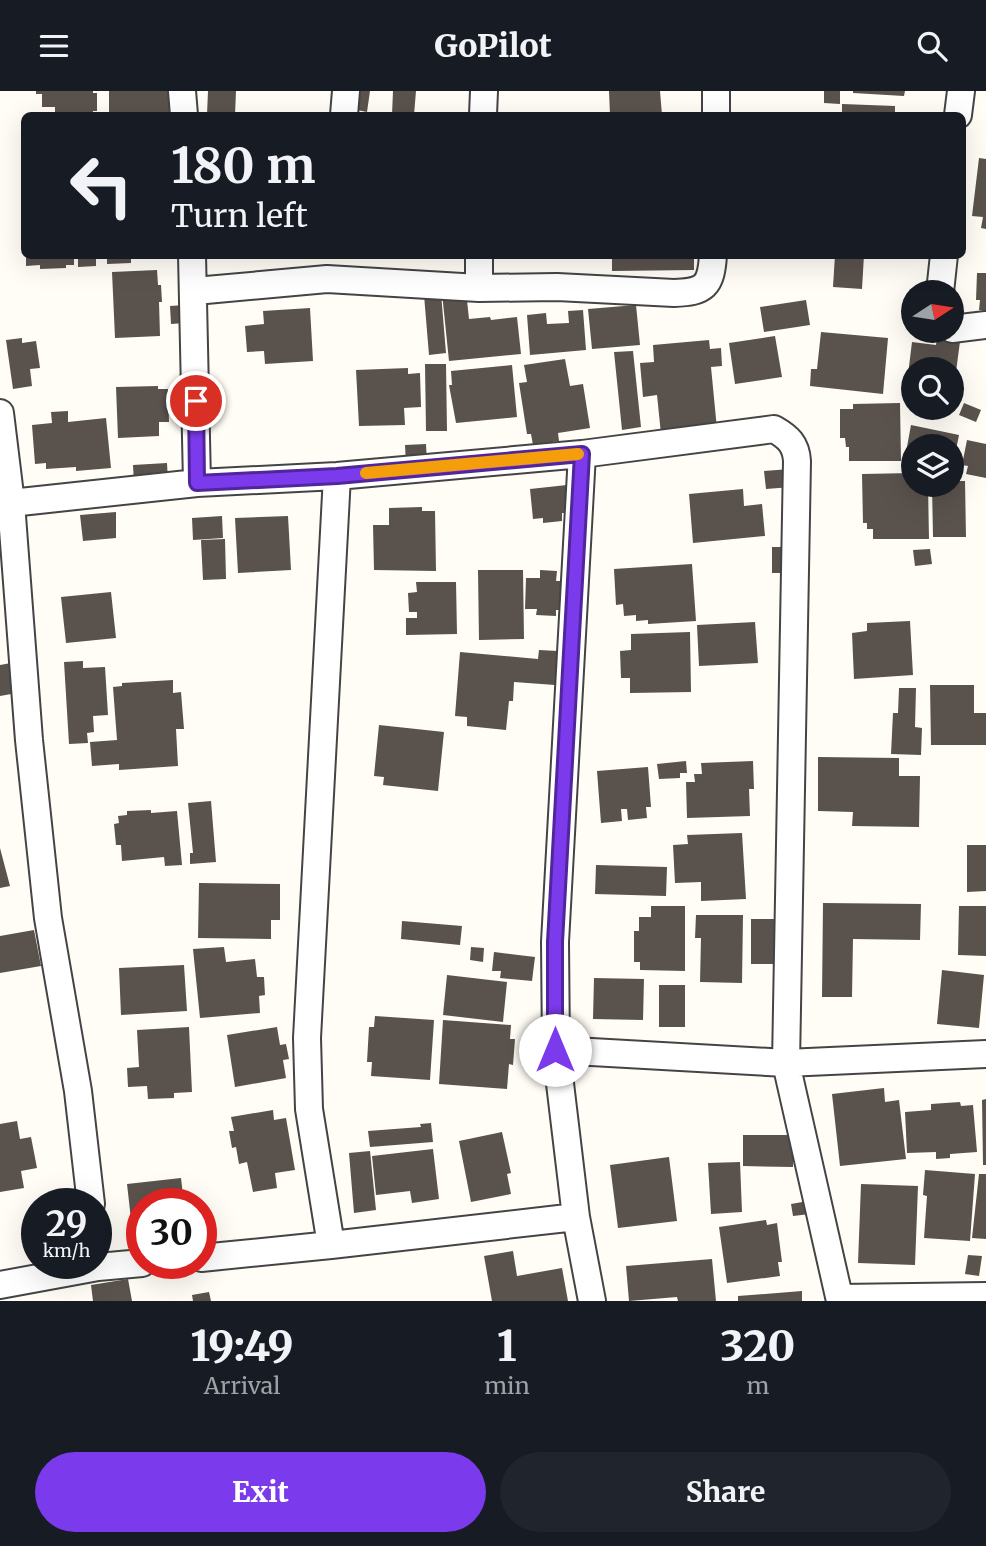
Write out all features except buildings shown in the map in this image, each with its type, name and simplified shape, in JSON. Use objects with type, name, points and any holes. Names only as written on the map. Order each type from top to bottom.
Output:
[{"type":"street","points":[[182,91],[184,112]]},
{"type":"street","points":[[344,112],[346,91]]},
{"type":"street","points":[[483,112],[484,91]]},
{"type":"street","points":[[716,91],[716,112]]},
{"type":"street","points":[[958,112],[961,91]]},
{"type":"street","points":[[192,259],[197,483]]},
{"type":"street","points":[[479,259],[479,288]]},
{"type":"street","points":[[195,291],[328,267],[479,288],[557,287],[691,293],[711,278],[713,259]]},
{"type":"street","points":[[941,280],[944,259]]},
{"type":"street","points":[[964,328],[986,325]]},
{"type":"street","points":[[0,414],[3,474],[11,503],[29,740],[48,918],[78,1091],[89,1188]]},
{"type":"street","points":[[11,503],[197,483],[337,476],[582,454],[774,429],[788,437],[796,450],[786,1063],[840,1300],[986,1296]]},
{"type":"street","points":[[582,454],[555,942],[555,1050],[576,1217],[592,1301]]},
{"type":"street","points":[[331,1245],[309,1109],[307,1038],[337,476]]},
{"type":"street","points":[[555,1050],[786,1063],[986,1054]]},
{"type":"street","points":[[217,1256],[576,1217]]},
{"type":"street","points":[[0,1285],[22,1279]]},
{"type":"slow traffic","points":[[366,473],[578,454]]},
{"type":"route","points":[[196,401],[197,483],[337,476],[582,454],[555,942],[555,1050]]}]
